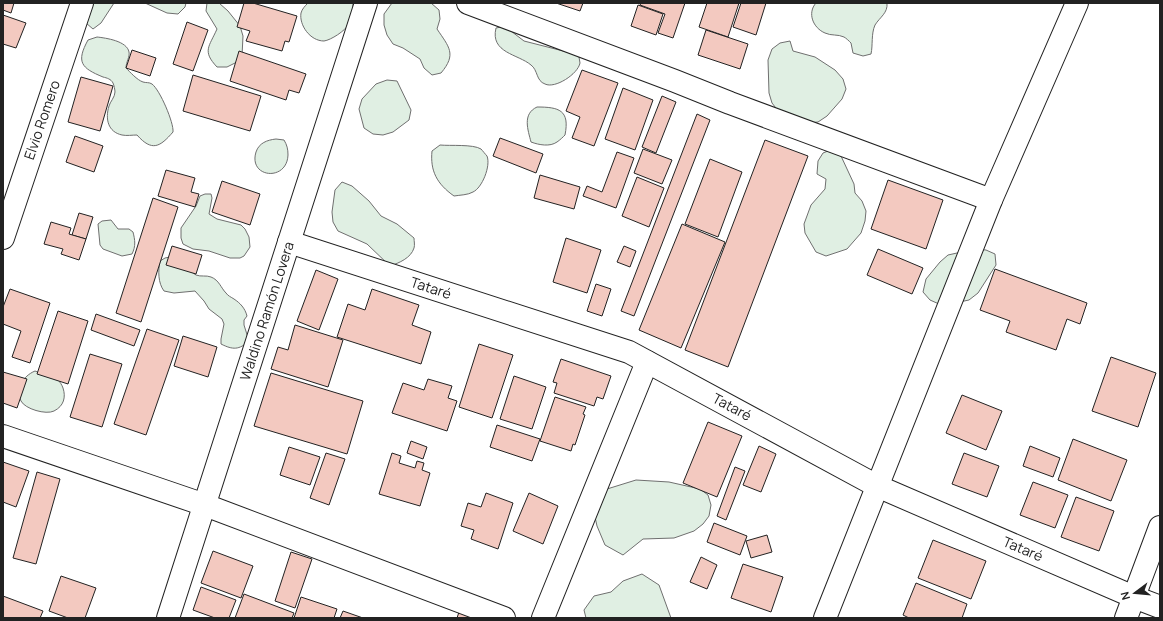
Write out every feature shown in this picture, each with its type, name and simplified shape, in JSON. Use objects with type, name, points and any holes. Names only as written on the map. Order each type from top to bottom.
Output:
[{"type":"street","name":"Elvio Romero","points":[[3,238],[82,3]]},
{"type":"street","name":"Waldino Ramón Lovera","points":[[168,618],[366,3]]},
{"type":"street","points":[[468,3],[730,103],[991,200]]},
{"type":"street","points":[[825,618],[991,200],[1077,3]]},
{"type":"street","name":"Tataré","points":[[289,242],[629,352],[877,486],[1160,607]]},
{"type":"street","points":[[543,618],[647,362]]},
{"type":"street","points":[[3,436],[205,505],[504,618]]},
{"type":"street","points":[[1126,618],[1160,527]]},
{"type":"green space","points":[[90,3],[114,3],[101,23],[93,29],[86,23]]},
{"type":"green space","points":[[145,3],[186,3],[185,7],[178,14],[167,13]]},
{"type":"green space","points":[[207,3],[219,3],[228,11],[240,26],[243,36],[242,56],[235,63],[227,67],[217,67],[212,62],[208,53],[208,49],[217,29],[206,11]]},
{"type":"green space","points":[[308,3],[353,3],[349,24],[338,35],[330,39],[324,41],[314,38],[306,32],[301,18],[302,10]]},
{"type":"green space","points":[[392,3],[431,3],[439,10],[440,19],[437,29],[450,51],[449,61],[441,73],[432,75],[424,68],[420,59],[403,48],[393,44],[387,35],[384,25],[384,14]]},
{"type":"green space","points":[[816,3],[887,3],[885,12],[874,28],[871,54],[863,56],[853,53],[851,43],[845,37],[827,34],[817,28],[812,16],[813,7]]},
{"type":"green space","points":[[496,28],[507,28],[524,41],[575,54],[579,57],[580,63],[575,72],[566,80],[549,85],[542,83],[531,65],[526,61],[506,52],[497,43],[495,36]]},
{"type":"green space","points":[[97,37],[106,38],[124,45],[129,52],[126,68],[141,81],[152,84],[159,93],[169,114],[173,128],[173,132],[160,144],[156,146],[147,144],[137,135],[122,135],[111,128],[107,116],[109,106],[115,94],[113,84],[109,79],[90,71],[85,67],[82,59],[82,54],[88,40]]},
{"type":"green space","points":[[790,41],[793,51],[815,57],[835,70],[843,79],[846,89],[842,99],[827,116],[818,122],[798,124],[779,112],[772,103],[769,93],[768,60],[772,49],[780,43]]},
{"type":"green space","points":[[387,80],[397,81],[411,110],[409,120],[393,132],[383,135],[373,134],[364,128],[359,109],[362,99],[376,84]]},
{"type":"green space","points":[[537,107],[557,109],[564,115],[566,120],[565,135],[554,144],[544,145],[531,142],[527,123],[529,114]]},
{"type":"green space","points":[[276,139],[284,140],[288,149],[286,164],[281,170],[275,173],[262,171],[257,167],[255,161],[257,149],[264,142]]},
{"type":"green space","points":[[440,145],[477,147],[487,156],[487,171],[480,186],[476,190],[469,194],[454,196],[439,182],[432,165],[432,151]]},
{"type":"green space","points":[[833,149],[841,156],[854,184],[855,193],[862,201],[866,211],[865,221],[861,233],[847,249],[826,256],[816,252],[805,233],[804,224],[811,205],[825,189],[826,179],[817,174],[818,161],[823,153]]},
{"type":"green space","points":[[342,182],[352,186],[369,201],[381,216],[397,224],[414,238],[414,248],[410,255],[401,262],[390,266],[367,244],[338,231],[333,222],[332,212],[335,190]]},
{"type":"green space","points":[[211,194],[212,198],[209,214],[217,219],[241,225],[245,229],[249,237],[250,247],[244,256],[240,258],[230,258],[209,251],[193,249],[183,244],[181,238],[181,228],[196,206],[200,196]]},
{"type":"green space","points":[[111,220],[118,229],[129,229],[133,232],[135,243],[132,254],[122,256],[103,249],[100,245],[98,224],[102,221]]},
{"type":"green space","points":[[975,249],[986,250],[995,254],[996,265],[978,293],[969,300],[950,304],[939,304],[930,300],[923,292],[926,279],[940,262],[948,255]]},
{"type":"green space","points":[[170,257],[196,275],[214,278],[228,295],[240,304],[247,316],[244,320],[244,325],[249,341],[236,348],[221,344],[224,324],[222,319],[209,309],[195,291],[174,293],[164,291],[159,277],[160,261]]},
{"type":"green space","points":[[35,371],[58,380],[62,386],[64,391],[63,401],[60,407],[54,411],[41,412],[31,409],[21,401],[19,392],[21,383],[27,376]]},
{"type":"green space","points":[[636,480],[669,482],[700,489],[708,495],[711,505],[709,516],[703,524],[694,531],[674,538],[643,539],[623,555],[605,545],[595,517],[607,489]]},
{"type":"green space","points":[[642,574],[659,585],[671,618],[586,618],[584,610],[594,596],[611,592],[623,581]]},
{"type":"building","points":[[3,3],[14,3],[11,13],[3,10]]},
{"type":"building","points":[[244,3],[253,3],[297,16],[289,42],[285,41],[282,51],[246,41],[250,31],[237,27]]},
{"type":"building","points":[[556,3],[583,3],[580,11]]},
{"type":"building","points":[[641,3],[685,3],[673,38],[658,33],[665,14],[640,5]]},
{"type":"building","points":[[707,3],[739,3],[728,37],[699,27]]},
{"type":"building","points":[[741,3],[766,3],[756,35],[733,27]]},
{"type":"building","points":[[638,5],[663,14],[656,35],[631,26]]},
{"type":"building","points":[[3,15],[26,23],[16,48],[3,44]]},
{"type":"building","points":[[187,22],[208,30],[193,71],[173,64]]},
{"type":"building","points":[[706,30],[748,44],[740,69],[698,55]]},
{"type":"building","points":[[132,50],[156,58],[150,76],[126,68]]},
{"type":"building","points":[[239,51],[306,74],[299,93],[289,90],[286,100],[230,81]]},
{"type":"building","points":[[582,70],[618,83],[594,146],[572,138],[580,117],[566,111]]},
{"type":"building","points":[[193,75],[261,96],[250,131],[183,111]]},
{"type":"building","points":[[81,77],[113,86],[100,131],[68,122]]},
{"type":"building","points":[[623,88],[653,100],[635,150],[605,139]]},
{"type":"building","points":[[662,96],[676,102],[656,153],[642,147]]},
{"type":"building","points":[[697,114],[710,120],[634,316],[621,311]]},
{"type":"building","points":[[75,136],[103,146],[94,172],[66,162]]},
{"type":"building","points":[[500,138],[543,154],[536,173],[493,156]]},
{"type":"building","points":[[765,140],[808,156],[728,367],[685,350]]},
{"type":"building","points":[[643,149],[672,160],[662,184],[634,173]]},
{"type":"building","points":[[617,152],[634,158],[616,208],[583,196],[587,186],[602,192]]},
{"type":"building","points":[[710,159],[742,172],[718,237],[685,224]]},
{"type":"building","points":[[166,170],[195,178],[191,192],[199,194],[195,207],[158,196]]},
{"type":"building","points":[[540,175],[580,187],[574,209],[534,198]]},
{"type":"building","points":[[637,177],[664,188],[649,227],[622,216]]},
{"type":"building","points":[[888,180],[943,200],[926,249],[871,229]]},
{"type":"building","points":[[222,181],[260,194],[250,225],[212,212]]},
{"type":"building","points":[[153,198],[178,207],[141,322],[116,313]]},
{"type":"building","points":[[79,213],[93,217],[86,239],[72,235]]},
{"type":"building","points":[[51,222],[71,228],[69,234],[86,239],[79,260],[61,254],[63,249],[44,244]]},
{"type":"building","points":[[682,224],[725,242],[681,348],[639,330]]},
{"type":"building","points":[[566,238],[601,250],[587,293],[553,282]]},
{"type":"building","points":[[172,246],[202,255],[196,274],[166,265]]},
{"type":"building","points":[[624,246],[636,251],[630,267],[617,262]]},
{"type":"building","points":[[878,249],[923,268],[912,294],[867,275]]},
{"type":"building","points":[[995,269],[1087,303],[1080,324],[1067,319],[1056,350],[1006,332],[1010,321],[980,310]]},
{"type":"building","points":[[316,270],[338,279],[319,330],[297,321]]},
{"type":"building","points":[[596,284],[611,289],[602,316],[587,311]]},
{"type":"building","points":[[10,289],[50,303],[30,363],[12,357],[21,331],[3,324],[3,307]]},
{"type":"building","points":[[372,289],[419,305],[412,325],[431,332],[421,364],[337,337],[348,304],[365,310]]},
{"type":"building","points":[[58,311],[88,321],[68,384],[37,374]]},
{"type":"building","points":[[96,314],[140,330],[134,346],[91,330]]},
{"type":"building","points":[[295,325],[343,340],[328,387],[271,369],[278,347],[288,350]]},
{"type":"building","points":[[147,329],[179,340],[146,435],[114,424]]},
{"type":"building","points":[[183,336],[217,347],[208,377],[174,366]]},
{"type":"building","points":[[479,344],[513,355],[492,418],[459,407]]},
{"type":"building","points":[[90,354],[122,364],[102,427],[70,417]]},
{"type":"building","points":[[1111,357],[1156,373],[1138,427],[1092,411]]},
{"type":"building","points":[[561,359],[611,376],[603,399],[597,397],[594,406],[554,393],[557,383],[553,382]]},
{"type":"building","points":[[3,372],[27,379],[17,408],[3,403]]},
{"type":"building","points":[[271,373],[363,401],[347,454],[254,426]]},
{"type":"building","points":[[514,376],[546,387],[532,429],[500,419]]},
{"type":"building","points":[[428,379],[452,386],[448,398],[457,401],[447,431],[392,413],[403,383],[424,390]]},
{"type":"building","points":[[962,395],[1002,411],[986,450],[946,433]]},
{"type":"building","points":[[555,397],[586,407],[583,414],[585,415],[575,445],[573,444],[571,451],[540,441]]},
{"type":"building","points":[[708,422],[742,436],[717,497],[683,483]]},
{"type":"building","points":[[497,425],[540,439],[532,461],[490,447]]},
{"type":"building","points":[[1073,439],[1127,460],[1111,501],[1058,480]]},
{"type":"building","points":[[411,441],[427,447],[423,459],[407,453]]},
{"type":"building","points":[[759,446],[776,454],[761,492],[743,485]]},
{"type":"building","points":[[1030,446],[1060,458],[1053,477],[1023,466]]},
{"type":"building","points":[[289,447],[320,457],[310,485],[280,475]]},
{"type":"building","points":[[326,453],[345,459],[329,505],[310,498]]},
{"type":"building","points":[[392,453],[401,456],[399,463],[415,468],[417,461],[424,463],[422,470],[430,473],[420,506],[379,494]]},
{"type":"building","points":[[964,453],[999,466],[987,497],[952,484]]},
{"type":"building","points":[[3,462],[29,471],[16,507],[3,502]]},
{"type":"building","points":[[735,467],[745,471],[726,520],[717,516]]},
{"type":"building","points":[[37,472],[60,479],[36,564],[13,558]]},
{"type":"building","points":[[1033,482],[1068,495],[1055,528],[1020,515]]},
{"type":"building","points":[[486,493],[513,503],[498,549],[471,539],[474,530],[461,526],[468,503],[481,507]]},
{"type":"building","points":[[529,493],[558,506],[543,544],[513,531]]},
{"type":"building","points":[[1076,497],[1114,511],[1099,551],[1061,537]]},
{"type":"building","points":[[714,523],[747,536],[740,555],[707,542]]},
{"type":"building","points":[[767,535],[772,552],[751,558],[746,541]]},
{"type":"building","points":[[933,540],[986,561],[971,599],[918,578]]},
{"type":"building","points":[[213,551],[253,566],[241,598],[201,583]]},
{"type":"building","points":[[291,552],[312,559],[295,608],[275,601]]},
{"type":"building","points":[[701,557],[717,565],[707,589],[690,582]]},
{"type":"building","points":[[743,564],[783,577],[771,612],[731,598]]},
{"type":"building","points":[[61,576],[96,588],[85,618],[68,618],[49,611]]},
{"type":"building","points":[[916,583],[967,604],[962,618],[909,618],[903,615]]},
{"type":"building","points":[[201,587],[236,600],[229,618],[215,618],[193,610]]},
{"type":"building","points":[[244,594],[294,613],[292,618],[235,618]]},
{"type":"building","points":[[3,596],[43,611],[40,618],[3,618]]},
{"type":"building","points":[[301,597],[337,609],[334,618],[294,618]]},
{"type":"building","points":[[343,611],[363,618],[340,618]]},
{"type":"building","points":[[459,612],[474,618],[457,618]]}]
